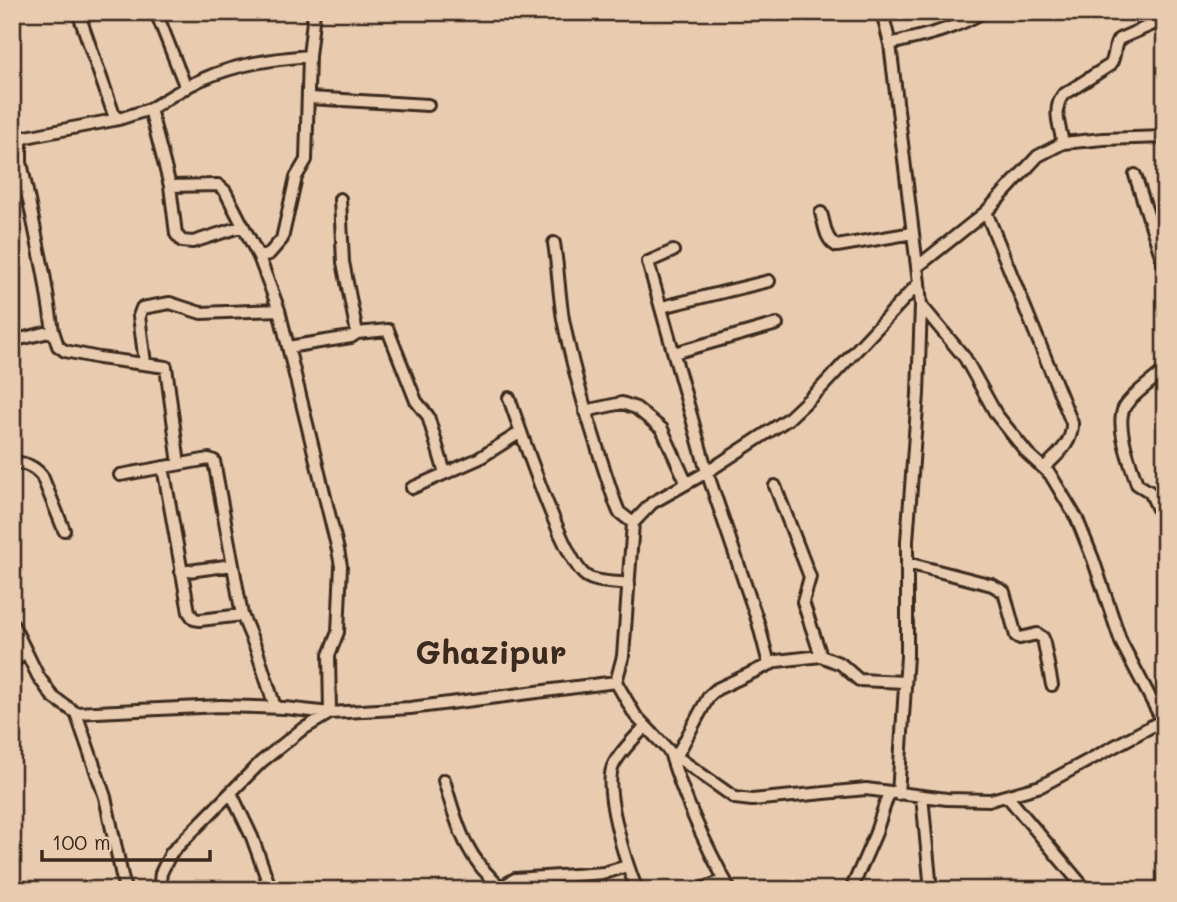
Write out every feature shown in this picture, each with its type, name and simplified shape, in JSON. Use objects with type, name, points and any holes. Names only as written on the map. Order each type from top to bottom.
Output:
[{"type":"street","points":[[78,12],[114,115],[118,119]]},
{"type":"street","points":[[156,12],[186,88]]},
{"type":"street","points":[[259,257],[269,254],[282,239],[296,177],[306,160],[309,56],[314,12]]},
{"type":"street","points":[[850,890],[894,793],[905,682],[907,563],[921,305],[890,44],[882,12]]},
{"type":"street","points":[[890,44],[943,32],[964,24],[983,12]]},
{"type":"street","points":[[1063,143],[1057,102],[1063,95],[1110,65],[1119,39],[1162,17]]},
{"type":"street","points":[[179,464],[168,372],[163,365],[99,358],[65,351],[58,346],[22,162],[21,141],[26,137],[118,119],[150,109],[203,79],[233,68],[309,56]]},
{"type":"street","points":[[309,98],[428,105]]},
{"type":"street","points":[[150,109],[170,186],[176,234],[182,241],[193,242],[243,226]]},
{"type":"street","points":[[918,267],[986,212],[1038,156],[1063,143],[1165,137]]},
{"type":"street","points":[[1135,176],[1165,268]]},
{"type":"street","points":[[170,186],[218,185],[225,191],[259,257],[279,310],[341,566],[338,632],[329,655],[330,713]]},
{"type":"street","points":[[340,199],[343,262],[357,333]]},
{"type":"street","points":[[986,212],[1072,424],[1073,434],[1044,468]]},
{"type":"street","points":[[821,213],[830,243],[838,246],[913,233]]},
{"type":"street","points":[[554,243],[563,317],[585,411],[619,512],[633,523]]},
{"type":"street","points":[[673,251],[648,261],[707,472],[754,610],[769,664]]},
{"type":"street","points":[[662,307],[769,281]]},
{"type":"street","points":[[919,283],[788,419],[707,472],[652,503],[633,523],[623,656],[616,682],[645,727],[673,754],[735,798],[766,799],[866,789],[991,800],[1041,786],[1164,720],[1121,642],[1077,519],[1050,474],[1028,454],[996,414],[965,358],[921,305]]},
{"type":"street","points":[[145,363],[139,316],[142,308],[170,303],[201,313],[279,310]]},
{"type":"street","points":[[674,353],[777,324]]},
{"type":"street","points":[[288,347],[351,337],[357,333],[388,330],[416,401],[428,416],[445,473]]},
{"type":"street","points":[[12,341],[53,331]]},
{"type":"street","points":[[1165,370],[1124,406],[1122,417],[1122,433],[1137,484],[1150,492],[1165,524]]},
{"type":"street","points":[[509,398],[554,520],[577,567],[588,579],[629,584]]},
{"type":"street","points":[[585,411],[622,403],[636,408],[662,429],[686,482]]},
{"type":"street","points":[[412,488],[478,458],[521,432]]},
{"type":"street","points":[[120,475],[209,458],[214,461],[242,615],[275,707]]},
{"type":"street","points":[[12,462],[27,464],[37,469],[64,530]]},
{"type":"street","points":[[163,467],[189,612],[194,619],[200,620],[242,615]]},
{"type":"street","points":[[775,486],[810,577],[803,602],[821,656]]},
{"type":"street","points":[[907,563],[992,585],[1004,592],[1016,636],[1020,638],[1037,634],[1043,638],[1052,685]]},
{"type":"street","points":[[181,572],[233,565]]},
{"type":"street","points":[[12,623],[38,676],[53,697],[76,713],[105,797],[125,890]]},
{"type":"street","points":[[12,664],[24,652]]},
{"type":"street","points":[[700,890],[727,885],[707,847],[676,773],[673,754],[709,696],[717,689],[769,664],[796,657],[821,656],[841,664],[859,681],[905,682]]},
{"type":"street","points":[[76,713],[221,706],[275,707],[330,713],[410,708],[616,682]]},
{"type":"street","points":[[159,890],[161,873],[172,853],[261,762],[300,731],[330,713]]},
{"type":"street","points":[[637,890],[627,866],[612,801],[611,773],[613,764],[645,727]]},
{"type":"street","points":[[444,780],[460,835],[473,857],[500,889],[515,879],[526,877],[604,873],[627,866]]},
{"type":"street","points":[[231,793],[271,890]]},
{"type":"street","points":[[922,796],[931,890]]},
{"type":"street","points":[[1007,796],[1086,890]]},
{"type":"district","name":"Ghazipur","points":[[491,652]]}]
